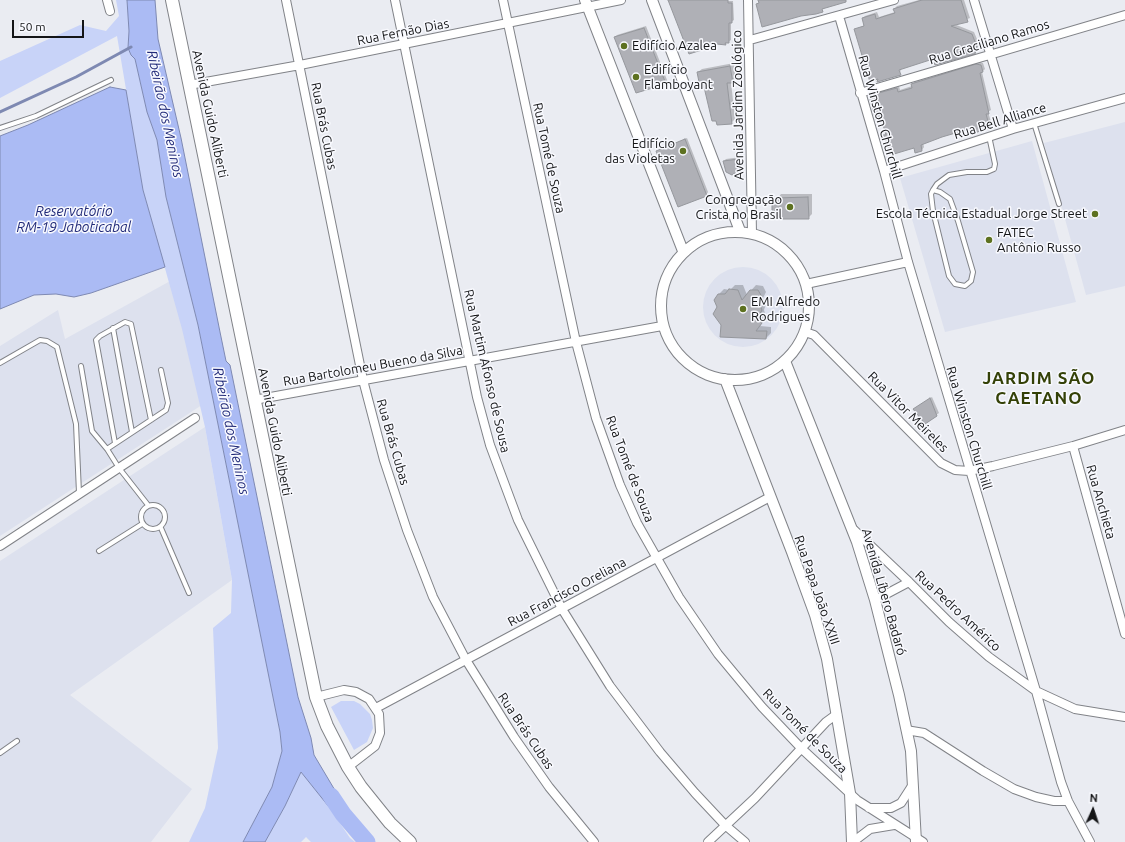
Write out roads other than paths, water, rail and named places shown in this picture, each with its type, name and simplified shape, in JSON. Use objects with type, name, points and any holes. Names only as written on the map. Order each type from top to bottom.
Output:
[{"type":"main road","name":"Avenida Guido Aliberti","points":[[172,0],[316,697],[324,720],[348,767],[373,803],[410,842]]},
{"type":"street","points":[[107,0],[110,11]]},
{"type":"street","name":"Rua Brás Cubas","points":[[286,0],[363,380],[384,460],[407,530],[433,597],[466,660],[531,762],[549,787],[594,842]]},
{"type":"street","name":"Rua Martim Afonso de Sousa","points":[[395,0],[470,361],[490,445],[501,478],[518,520],[562,609],[610,686],[632,717],[690,787],[726,825],[745,842]]},
{"type":"street","name":"Rua Tomé de Souza","points":[[503,0],[576,342],[596,418],[607,450],[637,523],[679,597],[718,654],[757,701],[802,749],[850,793],[869,808],[918,840]]},
{"type":"street","name":"Rua Fernão Dias","points":[[189,85],[300,65],[508,23],[586,3],[621,0]]},
{"type":"street","points":[[652,0],[740,231]]},
{"type":"street","name":"Avenida Jardim Zoológico","points":[[748,0],[750,40],[752,233]]},
{"type":"street","points":[[750,40],[894,0]]},
{"type":"street","points":[[974,0],[1013,129]]},
{"type":"street","points":[[586,3],[683,251]]},
{"type":"street","name":"Rua Graciliano Ramos","points":[[860,93],[1125,15]]},
{"type":"street","name":"Rua Winston Churchill","points":[[839,16],[860,93],[884,171],[908,262],[969,471],[1036,691],[1061,782],[1068,801],[1090,842]]},
{"type":"street","name":"Rua Bell Alliance","points":[[884,171],[989,136],[1125,98]]},
{"type":"street","points":[[740,231],[752,233],[773,242],[791,257],[800,270],[806,284],[810,309],[805,332],[798,346],[773,370],[754,378],[734,380],[713,377],[695,369],[679,356],[667,338],[662,326],[660,300],[663,282],[671,266],[683,251],[700,240],[713,235],[740,231]]},
{"type":"street","points":[[806,284],[908,262]]},
{"type":"street","name":"Rua Bartolomeu Bueno da Silva","points":[[254,400],[662,326]]},
{"type":"street","name":"Rua Vitor Meireles","points":[[805,332],[814,336],[941,463],[955,470],[969,471],[1073,446],[1125,430]]},
{"type":"street","name":"Avenida Líbero Badaró","points":[[785,360],[853,530],[875,600],[911,751],[912,786],[918,840]]},
{"type":"street","name":"Rua Papa João XXIII","points":[[725,379],[815,615],[827,659],[850,793],[852,842]]},
{"type":"street","points":[[0,546],[195,418]]},
{"type":"street","name":"Rua Anchieta","points":[[1073,446],[1125,634]]},
{"type":"street","name":"Rua Francisco Oreliana","points":[[376,708],[770,497]]},
{"type":"street","name":"Rua Pedro Américo","points":[[853,530],[909,582],[949,622],[988,657],[1036,691],[1075,710],[1125,717]]},
{"type":"street","points":[[875,600],[909,582]]},
{"type":"street","points":[[316,697],[344,690],[356,692],[369,700],[376,708],[381,726],[378,739],[369,752],[348,767]]},
{"type":"street","points":[[708,842],[755,798],[826,722],[837,714]]},
{"type":"street","points":[[906,730],[924,733],[1014,789],[1036,797],[1054,801],[1068,801]]},
{"type":"street","points":[[869,808],[891,808],[901,803],[912,786]]},
{"type":"street","points":[[852,842],[870,829],[894,825]]},
{"type":"lane","points":[[0,128],[36,116],[111,80]]},
{"type":"lane","points":[[1034,123],[1059,204]]},
{"type":"lane","points":[[933,190],[940,192],[950,199],[958,221],[973,272],[971,281],[965,286],[956,284],[949,276],[932,211],[933,190],[937,184],[949,176],[966,172],[987,172],[994,169],[995,164],[989,136]]},
{"type":"lane","points":[[115,443],[96,340],[100,336],[125,322],[131,324],[151,420]]},
{"type":"lane","points":[[113,328],[132,432]]},
{"type":"lane","points":[[0,363],[40,340],[53,343],[57,347],[76,424],[79,494]]},
{"type":"lane","points":[[81,366],[92,431],[148,505]]},
{"type":"lane","points":[[107,449],[164,412],[167,407],[161,370]]},
{"type":"lane","points":[[148,505],[158,505],[165,511],[166,520],[161,528],[150,530],[142,524],[141,513],[148,505]]},
{"type":"lane","points":[[99,552],[142,524]]},
{"type":"lane","points":[[161,528],[189,594]]},
{"type":"lane","points":[[0,752],[17,741]]},
{"type":"water","points":[[127,0],[155,0],[158,39],[181,138],[226,361],[230,365],[298,697],[311,738],[314,755],[336,792],[343,814],[329,807],[301,772],[285,806],[265,842],[243,842],[272,787],[282,751],[280,732],[198,325],[166,197],[157,140],[147,112],[135,59],[131,55],[128,48],[129,31]]},
{"type":"water","name":"Reservatório RM-19 Jaboticabal","points":[[110,87],[126,90],[143,190],[165,267],[91,293],[74,297],[56,294],[34,295],[0,309],[0,136],[28,125]]},
{"type":"waterway","points":[[0,112],[76,77],[131,47]]},
{"type":"waterway","name":"Ribeirão dos Meninos","points":[[331,796],[343,814],[367,842]]},
{"type":"place","name":"Edifício Azalea","points":[[624,46]]},
{"type":"place","name":"Edifício Flamboyant","points":[[636,77]]},
{"type":"place","name":"Edifício das Violetas","points":[[683,151]]},
{"type":"place","name":"Congregação Crista no Brasil","points":[[790,207]]},
{"type":"place","name":"Escola Técnica Estadual Jorge Street","points":[[1095,214]]},
{"type":"place","name":"FATEC Antônio Russo","points":[[989,240]]},
{"type":"place","name":"EMI Alfredo Rodrigues","points":[[743,309]]},
{"type":"district","name":"JARDIM SÃO CAETANO","points":[[1039,388]]}]
